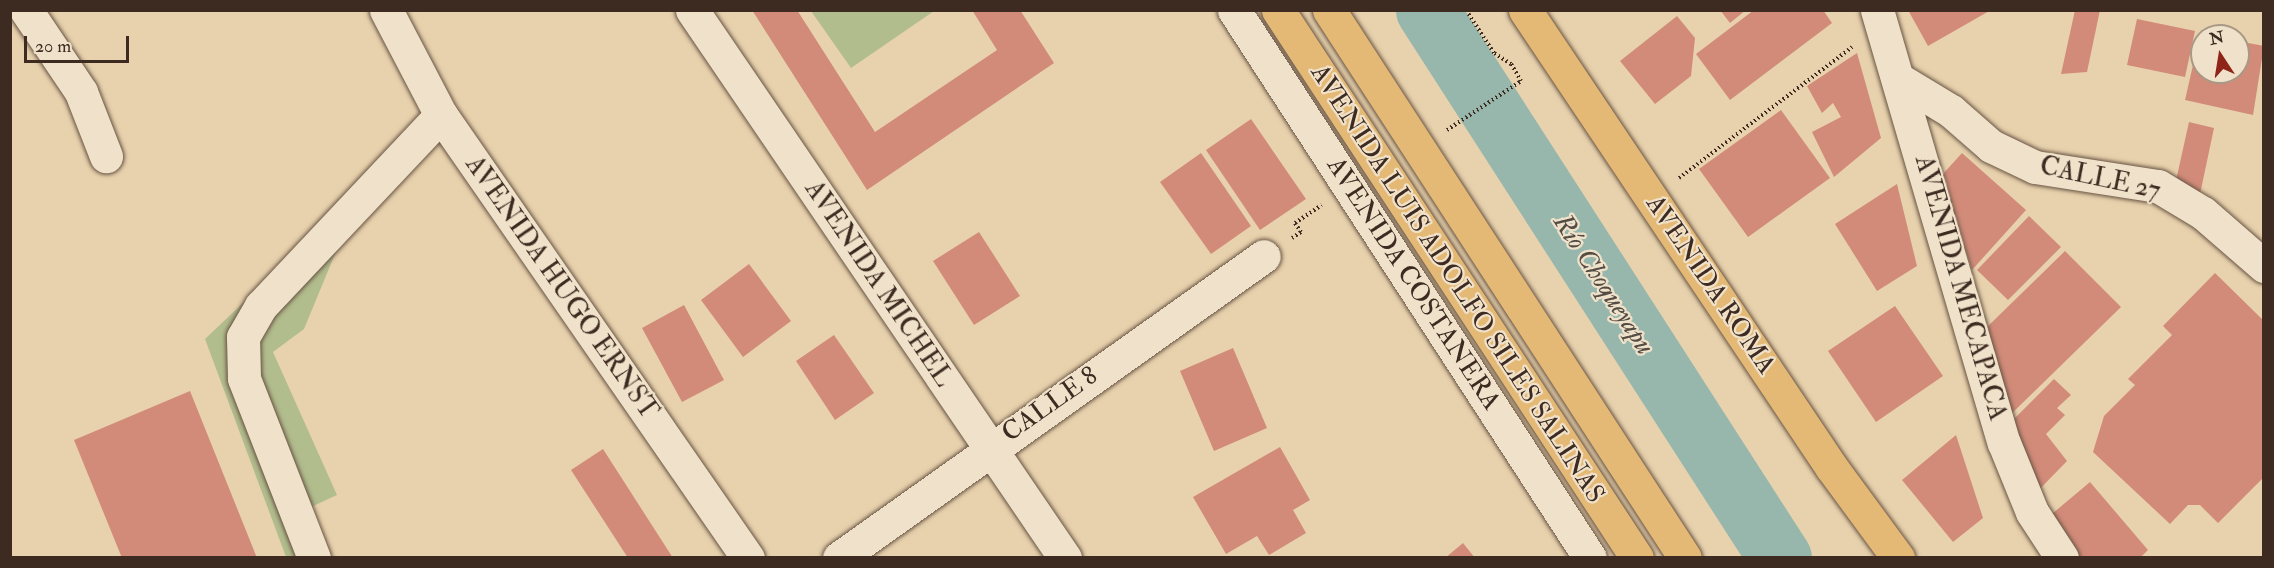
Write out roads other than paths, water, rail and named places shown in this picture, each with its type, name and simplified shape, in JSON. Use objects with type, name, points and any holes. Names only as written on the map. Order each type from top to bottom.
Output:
[{"type":"main road","name":"AVENIDA LUIS ADOLFO SILES SALINAS","points":[[1278,10],[1636,558]]},
{"type":"main road","name":"AVENIDA LUIS ADOLFO SILES SALINAS","points":[[1329,10],[1685,558]]},
{"type":"main road","name":"AVENIDA ROMA","points":[[1526,10],[1832,468],[1898,558]]},
{"type":"street","points":[[26,10],[81,92],[106,156]]},
{"type":"street","name":"AVENIDA HUGO ERNST","points":[[386,10],[441,115],[748,558]]},
{"type":"street","name":"AVENIDA MICHEL","points":[[692,10],[1065,558]]},
{"type":"street","name":"AVENIDA COSTANERA","points":[[1234,10],[1590,558]]},
{"type":"street","name":"AVENIDA MECAPACA","points":[[1880,17],[2004,443],[2032,513],[2062,558]]},
{"type":"street","name":"CALLE 27","points":[[1900,80],[1951,111],[1991,146],[2035,167],[2158,186],[2203,213],[2264,266]]},
{"type":"street","points":[[314,558],[244,378],[243,337],[261,306],[441,115]]},
{"type":"street","name":"CALLE 8","points":[[838,558],[990,447],[1264,256]]},
{"type":"waterway","name":"Río Choqueyapu","points":[[1427,10],[1780,558]]}]
